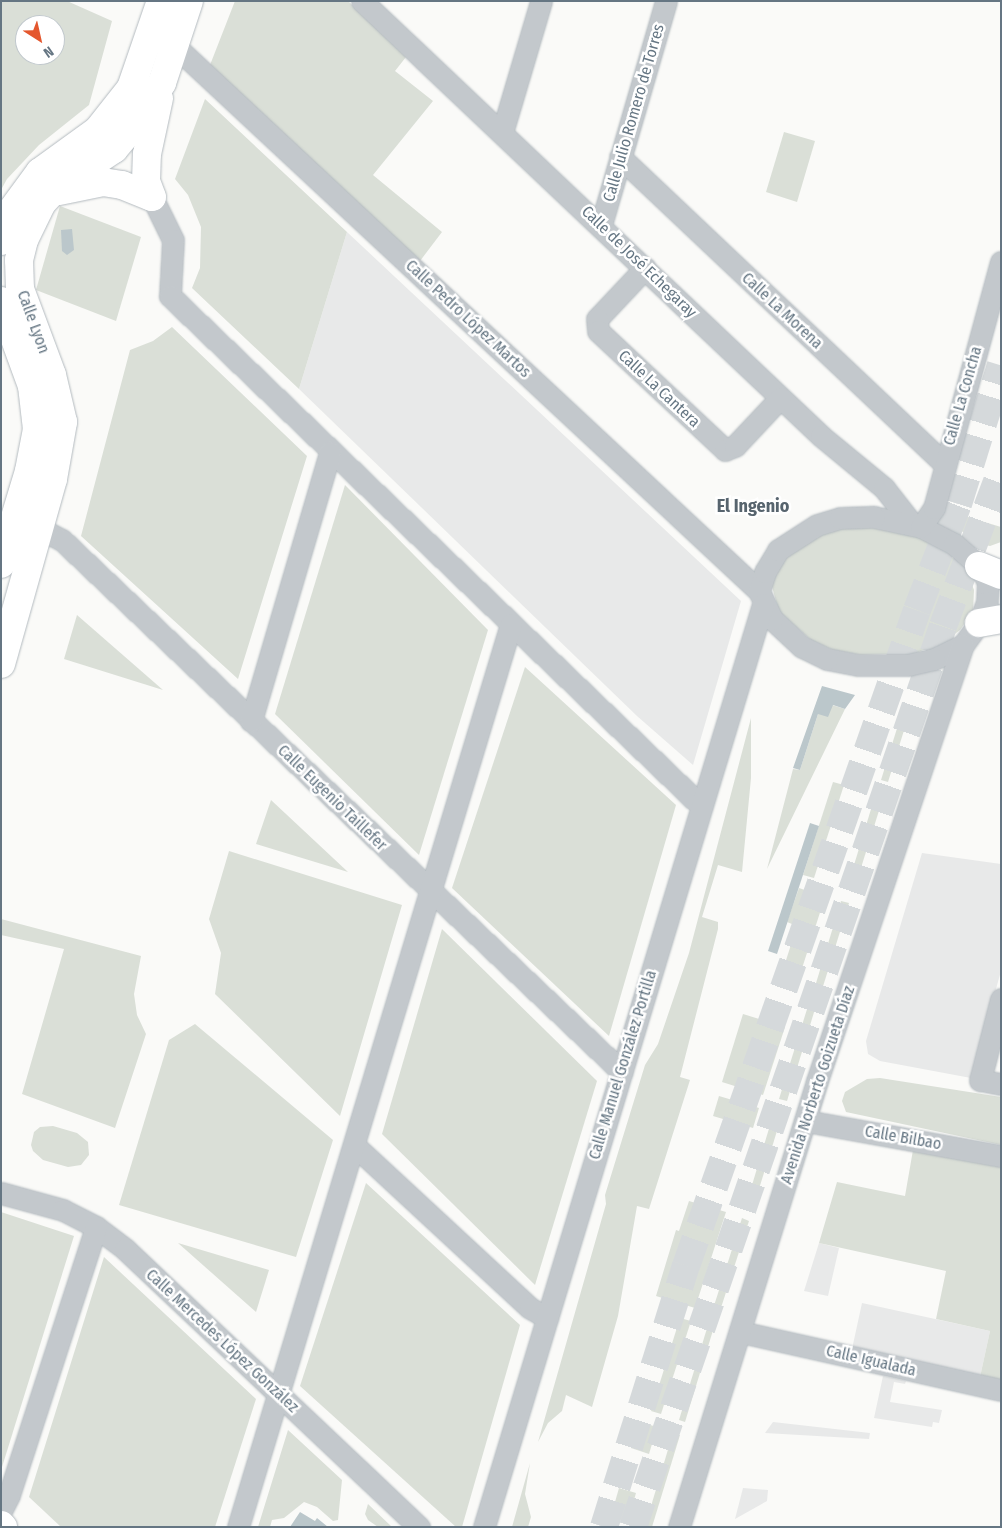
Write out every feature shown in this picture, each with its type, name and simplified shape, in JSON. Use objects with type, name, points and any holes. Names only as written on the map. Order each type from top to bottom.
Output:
[{"type":"street","points":[[1,241],[12,210],[40,172],[98,130],[131,88],[161,1]]},
{"type":"street","name":"Calle Lyon","points":[[1,664],[60,450],[63,422],[52,375],[20,289],[19,260],[31,221],[51,193],[114,149],[142,116],[162,84],[176,47],[189,1]]},
{"type":"street","name":"Calle de José Echegaray","points":[[362,1],[601,225],[780,398],[859,470],[884,488],[917,526]]},
{"type":"street","points":[[502,133],[541,1]]},
{"type":"street","name":"Calle Julio Romero de Torres","points":[[601,225],[666,1]]},
{"type":"street","name":"Calle Pedro López Martos","points":[[176,47],[761,598],[787,636],[802,647],[827,659],[858,665],[909,666],[934,659],[963,645]]},
{"type":"street","points":[[162,84],[148,154],[146,181],[173,240],[170,296],[330,452],[700,805]]},
{"type":"street","name":"Calle La Morena","points":[[620,157],[944,464]]},
{"type":"street","points":[[51,193],[103,182],[122,185],[152,197]]},
{"type":"street","name":"Calle La Concha","points":[[917,526],[934,508],[944,464],[1001,262]]},
{"type":"street","name":"Calle La Cantera","points":[[645,268],[597,319],[598,331],[724,450],[735,446],[780,398]]},
{"type":"street","name":"Calle Lyon","points":[[1,301],[32,386],[37,430],[29,471],[1,564]]},
{"type":"street","points":[[251,721],[330,452]]},
{"type":"street","name":"Calle Manuel González Portilla","points":[[484,1527],[622,1072],[761,598],[765,572],[778,550],[817,525],[862,516],[900,520],[917,526]]},
{"type":"street","points":[[917,526],[959,548],[990,571],[988,582],[992,608],[963,645]]},
{"type":"street","name":"Calle Eugenio Taillefer","points":[[39,528],[62,540],[431,893],[622,1072]]},
{"type":"street","points":[[238,1527],[355,1146],[511,624]]},
{"type":"street","name":"Avenida Norberto Goizueta Díaz","points":[[679,1527],[806,1121],[963,645]]},
{"type":"street","points":[[1001,999],[980,1080],[1001,1084]]},
{"type":"street","name":"Calle Bilbao","points":[[806,1121],[1001,1156]]},
{"type":"street","points":[[355,1146],[530,1308],[547,1318]]},
{"type":"street","name":"Calle Mercedes López González","points":[[1,1193],[63,1210],[96,1228],[125,1249],[419,1527]]},
{"type":"street","points":[[1,1511],[96,1228]]},
{"type":"street","name":"Calle Igualada","points":[[741,1332],[1001,1390]]},
{"type":"street","points":[[687,1527],[697,1490],[695,1479]]},
{"type":"shaded area","points":[[1,1],[67,1],[112,21],[89,105],[39,145],[7,179],[1,190]]},
{"type":"shaded area","points":[[235,1],[348,1],[406,57],[395,71],[433,101],[373,175],[442,232],[420,261],[210,65]]},
{"type":"shaded area","points":[[205,99],[347,232],[299,389],[192,288],[200,268],[201,227],[188,195],[175,179]]},
{"type":"shaded area","points":[[784,132],[815,141],[797,202],[766,192]]},
{"type":"shaded area","points":[[60,206],[141,237],[116,321],[36,290]]},
{"type":"shaded area","points":[[72,229],[74,250],[67,255],[62,251],[61,230]]},
{"type":"shaded area","points":[[347,232],[741,601],[693,765],[637,716],[299,389]]},
{"type":"shaded area","points":[[172,327],[307,456],[238,679],[81,536],[130,350],[153,341]]},
{"type":"shaded area","points":[[345,485],[488,630],[419,855],[275,714]]},
{"type":"shaded area","points":[[945,510],[1001,527],[1001,542],[990,546],[980,544],[943,518]]},
{"type":"shaded area","points":[[875,527],[911,533],[946,551],[968,574],[974,590],[973,612],[960,630],[947,640],[916,653],[861,655],[833,650],[811,640],[779,612],[771,583],[774,573],[788,553],[811,537],[842,528]]},
{"type":"shaded area","points":[[77,615],[163,690],[64,659]]},
{"type":"shaded area","points":[[525,667],[676,805],[609,1036],[452,888]]},
{"type":"shaded area","points":[[822,686],[855,695],[845,709],[833,705],[828,717],[818,714],[800,770],[793,768]]},
{"type":"shaded area","points":[[832,705],[845,709],[767,869],[793,769],[800,770],[818,714]]},
{"type":"shaded area","points":[[903,709],[910,711],[888,782],[881,780]]},
{"type":"shaded area","points":[[751,718],[751,778],[742,872],[718,865],[702,917],[718,922],[718,929],[680,1077],[690,1080],[649,1209],[637,1206],[618,1316],[592,1407],[566,1395],[562,1411],[548,1423],[538,1442],[606,1204],[605,1195],[645,1065],[658,1044],[689,953]]},
{"type":"shaded area","points":[[833,782],[844,785],[814,878],[803,875]]},
{"type":"shaded area","points":[[875,796],[883,798],[854,890],[847,888]]},
{"type":"shaded area","points":[[271,800],[348,872],[256,844]]},
{"type":"shaded area","points":[[810,823],[819,826],[777,954],[768,951]]},
{"type":"shaded area","points":[[229,851],[402,905],[340,1116],[215,994],[221,953],[209,919]]},
{"type":"shaded area","points":[[922,853],[1001,864],[1001,971],[971,1078],[880,1061],[868,1054],[866,1041]]},
{"type":"shaded area","points":[[799,888],[825,897],[796,987],[779,982],[797,926],[787,922]]},
{"type":"shaded area","points":[[841,901],[849,903],[820,996],[813,993]]},
{"type":"shaded area","points":[[1,919],[141,956],[134,994],[137,1015],[146,1034],[115,1128],[22,1094],[64,949],[1,935]]},
{"type":"shaded area","points":[[442,929],[597,1081],[535,1285],[382,1134]]},
{"type":"shaded area","points":[[808,1006],[815,1009],[787,1101],[779,1099]]},
{"type":"shaded area","points":[[743,1014],[785,1027],[763,1095],[722,1082]]},
{"type":"shaded area","points":[[195,1024],[333,1140],[296,1257],[119,1205],[169,1040]]},
{"type":"shaded area","points":[[880,1078],[1001,1097],[1001,1145],[846,1112],[842,1101],[845,1092],[867,1079]]},
{"type":"shaded area","points":[[719,1096],[759,1108],[753,1128],[713,1116]]},
{"type":"shaded area","points":[[774,1112],[782,1115],[753,1208],[746,1205]]},
{"type":"shaded area","points":[[53,1126],[77,1133],[88,1142],[89,1155],[81,1165],[68,1167],[43,1160],[33,1151],[31,1145],[34,1132],[40,1127]]},
{"type":"shaded area","points":[[913,1150],[1001,1167],[1001,1381],[980,1377],[990,1331],[936,1319],[946,1271],[819,1243],[837,1182],[905,1196]]},
{"type":"shaded area","points":[[366,1183],[520,1325],[462,1527],[456,1527],[300,1386]]},
{"type":"shaded area","points":[[689,1201],[726,1212],[695,1308],[656,1296],[676,1230],[679,1231]]},
{"type":"shaded area","points":[[1,1212],[74,1236],[2,1467],[1,1466]]},
{"type":"shaded area","points":[[742,1218],[749,1221],[719,1314],[712,1312]]},
{"type":"shaded area","points":[[178,1243],[269,1270],[256,1312]]},
{"type":"shaded area","points":[[819,1243],[839,1248],[828,1296],[804,1291]]},
{"type":"shaded area","points":[[104,1257],[256,1399],[215,1527],[61,1527],[29,1497]]},
{"type":"shaded area","points":[[862,1303],[990,1331],[980,1377],[852,1349]]},
{"type":"shaded area","points":[[680,1318],[691,1321],[661,1414],[651,1411]]},
{"type":"shaded area","points":[[708,1325],[714,1327],[685,1422],[679,1420]]},
{"type":"shaded area","points":[[883,1376],[906,1381],[905,1384],[894,1382],[890,1402],[942,1410],[939,1423],[933,1422],[932,1427],[874,1418]]},
{"type":"shaded area","points":[[640,1422],[657,1427],[649,1454],[631,1448]]},
{"type":"shaded area","points":[[773,1422],[870,1433],[869,1439],[765,1433]]},
{"type":"shaded area","points":[[288,1430],[342,1480],[338,1520],[333,1521],[317,1507],[304,1502],[284,1518],[272,1520],[270,1527],[258,1527]]},
{"type":"shaded area","points":[[673,1433],[680,1435],[652,1527],[645,1526]]},
{"type":"shaded area","points":[[530,1463],[525,1494],[531,1517],[528,1527],[512,1527]]},
{"type":"shaded area","points":[[619,1488],[636,1493],[628,1521],[611,1516]]},
{"type":"shaded area","points":[[743,1488],[768,1490],[767,1501],[735,1519]]},
{"type":"shaded area","points":[[368,1504],[392,1527],[378,1527],[368,1520],[365,1514]]},
{"type":"shaded area","points":[[300,1512],[315,1521],[317,1518],[328,1527],[290,1527]]},
{"type":"tunnel","points":[[604,1527],[686,1266],[917,610],[958,504],[1001,365]]},
{"type":"tunnel","points":[[633,1527],[943,626],[1001,471]]},
{"type":"district","name":"El Ingenio","points":[[753,506]]}]
